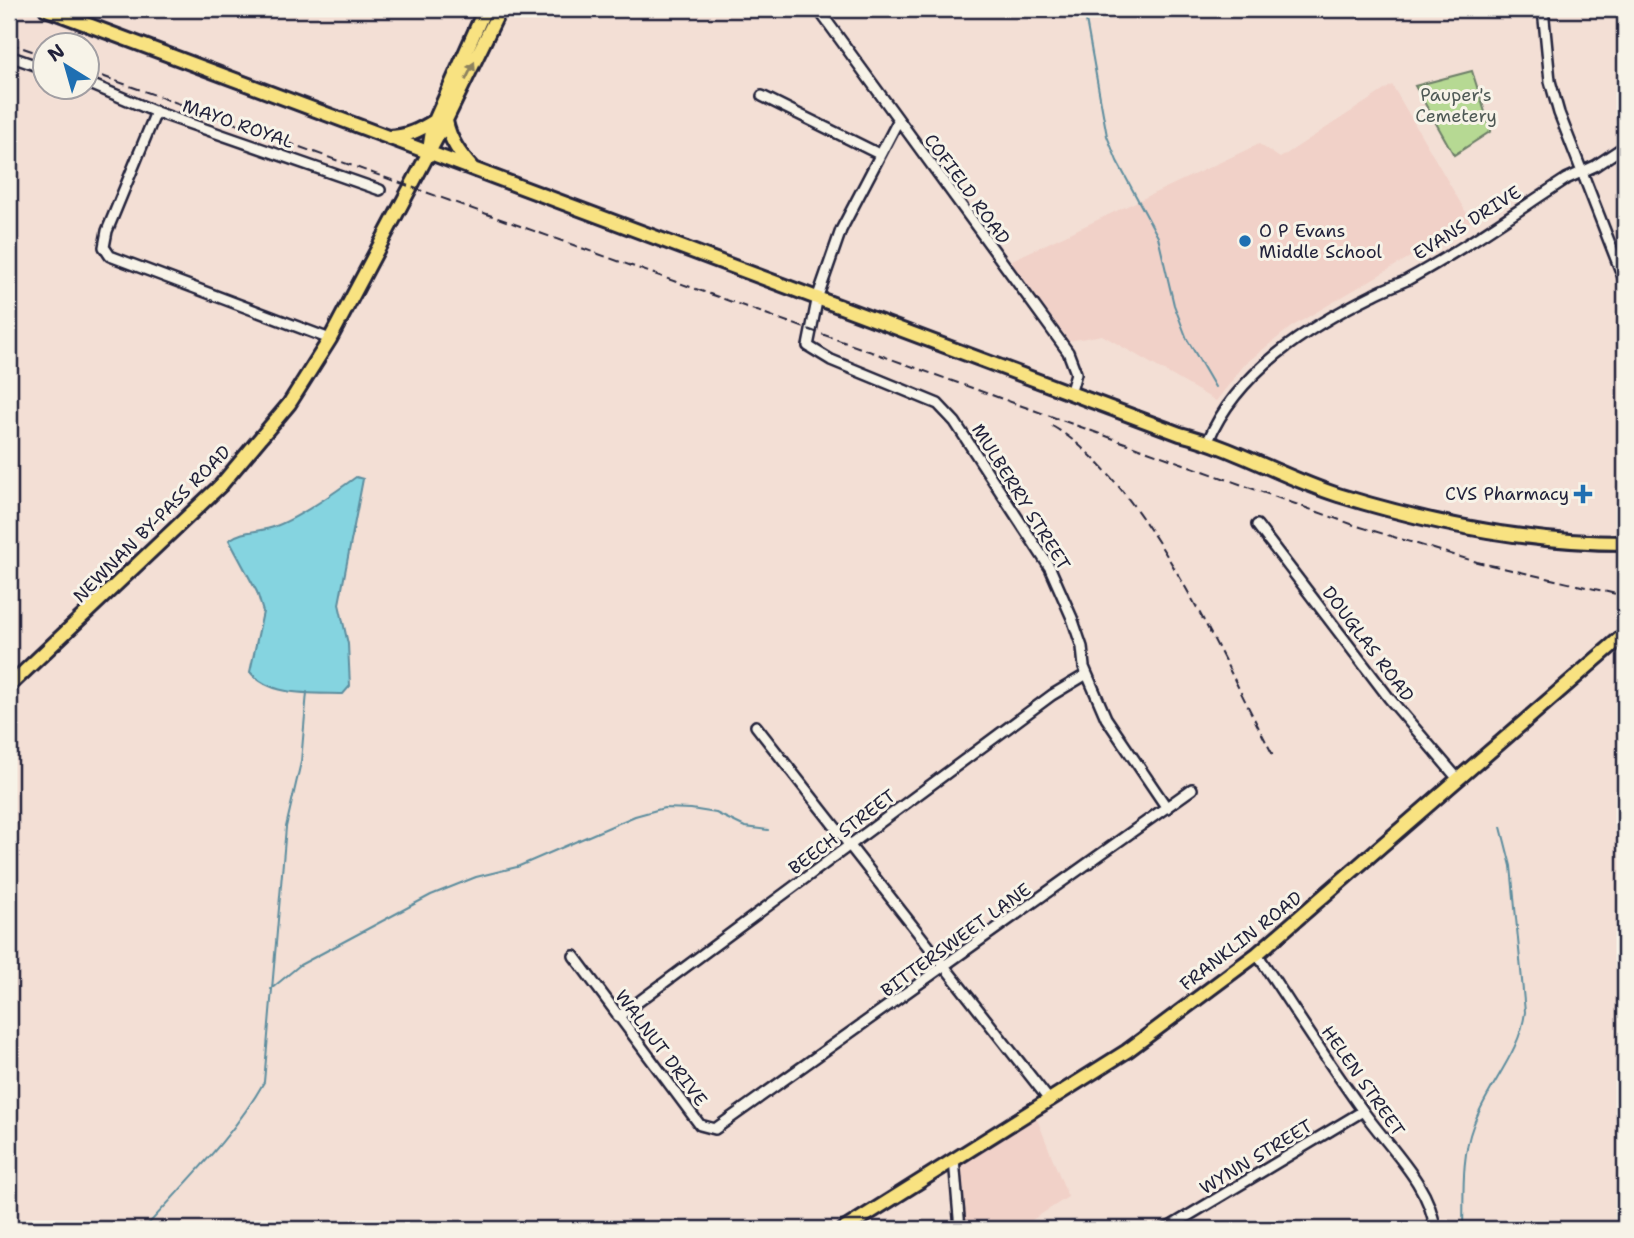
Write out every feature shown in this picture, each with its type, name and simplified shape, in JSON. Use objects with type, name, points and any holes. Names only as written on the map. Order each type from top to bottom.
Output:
[{"type":"main road","points":[[46,9],[68,12],[428,154],[818,296],[1180,434],[1208,441],[1336,494],[1487,534],[1625,543]]},
{"type":"main road","points":[[476,172],[458,152],[441,121],[485,9]]},
{"type":"main road","points":[[383,136],[400,137],[441,121],[500,9]]},
{"type":"main road","name":"NEWNAN BY-PASS ROAD","points":[[9,686],[220,485],[289,404],[330,339],[428,154],[441,121]]},
{"type":"main road","name":"FRANKLIN ROAD","points":[[844,1229],[1127,1051],[1257,954],[1625,634]]},
{"type":"street","name":"COFIELD ROAD","points":[[818,9],[1068,352],[1076,373],[1071,391]]},
{"type":"street","points":[[1543,9],[1550,81],[1581,172],[1625,282]]},
{"type":"street","points":[[9,56],[32,64]]},
{"type":"street","name":"MAYO ROYAL","points":[[102,89],[156,112],[380,190]]},
{"type":"street","points":[[762,96],[880,154]]},
{"type":"street","points":[[156,112],[107,231],[104,247],[110,256],[330,339]]},
{"type":"street","points":[[818,296],[841,230],[898,121]]},
{"type":"street","name":"EVANS DRIVE","points":[[1208,441],[1217,420],[1235,396],[1282,351],[1372,295],[1406,280],[1625,146]]},
{"type":"street","name":"MULBERRY STREET","points":[[818,296],[808,346],[812,351],[919,394],[938,404],[955,422],[1050,568],[1072,618],[1087,674],[1115,734],[1167,808]]},
{"type":"street","name":"DOUGLAS ROAD","points":[[1257,525],[1389,698],[1458,779]]},
{"type":"street","name":"BEECH STREET","points":[[618,1017],[1052,695],[1087,674]]},
{"type":"street","points":[[756,726],[1050,1101]]},
{"type":"street","name":"BITTERSWEET LANE","points":[[737,1116],[1192,789]]},
{"type":"street","name":"HELEN STREET","points":[[1257,954],[1363,1111],[1409,1172],[1433,1210],[1435,1229]]},
{"type":"street","name":"WALNUT DRIVE","points":[[574,956],[700,1125],[715,1129],[737,1116]]},
{"type":"street","name":"WYNN STREET","points":[[1167,1229],[1363,1111]]},
{"type":"street","points":[[954,1159],[960,1229]]},
{"type":"shaded area","points":[[1444,9],[1478,9],[1476,19],[1443,12]]},
{"type":"shaded area","name":"O P Evans Middle School","points":[[1392,85],[1471,221],[1291,327],[1245,364],[1216,401],[1102,335],[1069,341],[1010,261],[1259,144],[1280,158]]},
{"type":"shaded area","points":[[1033,1109],[1068,1197],[1018,1229],[961,1229],[952,1158]]},
{"type":"green space","name":"Pauper's Cemetery","points":[[1472,71],[1491,131],[1454,155],[1415,86]]},
{"type":"water","points":[[356,477],[363,479],[339,604],[348,644],[350,686],[343,694],[293,692],[269,686],[250,672],[263,612],[257,592],[229,540],[240,534],[285,522]]},
{"type":"waterway","points":[[1084,9],[1107,136],[1117,161],[1158,237],[1174,305],[1187,339],[1215,387]]},
{"type":"waterway","points":[[144,1229],[238,1122],[264,1082],[286,827],[301,762],[307,692]]},
{"type":"waterway","points":[[271,989],[300,965],[431,895],[476,877],[517,867],[635,816],[664,808],[691,809],[716,813],[745,827],[768,830]]},
{"type":"waterway","points":[[1463,1229],[1464,1177],[1469,1138],[1479,1111],[1517,1042],[1525,1012],[1511,866],[1501,827]]},
{"type":"railway","points":[[9,43],[32,51]]},
{"type":"railway","points":[[102,76],[1354,525],[1477,562],[1625,596]]},
{"type":"railway","points":[[1052,426],[1086,451],[1119,486],[1149,528],[1205,623],[1273,755]]},
{"type":"place","name":"O P Evans Middle School","points":[[1245,241]]},
{"type":"place","name":"CVS Pharmacy","points":[[1583,494]]}]
